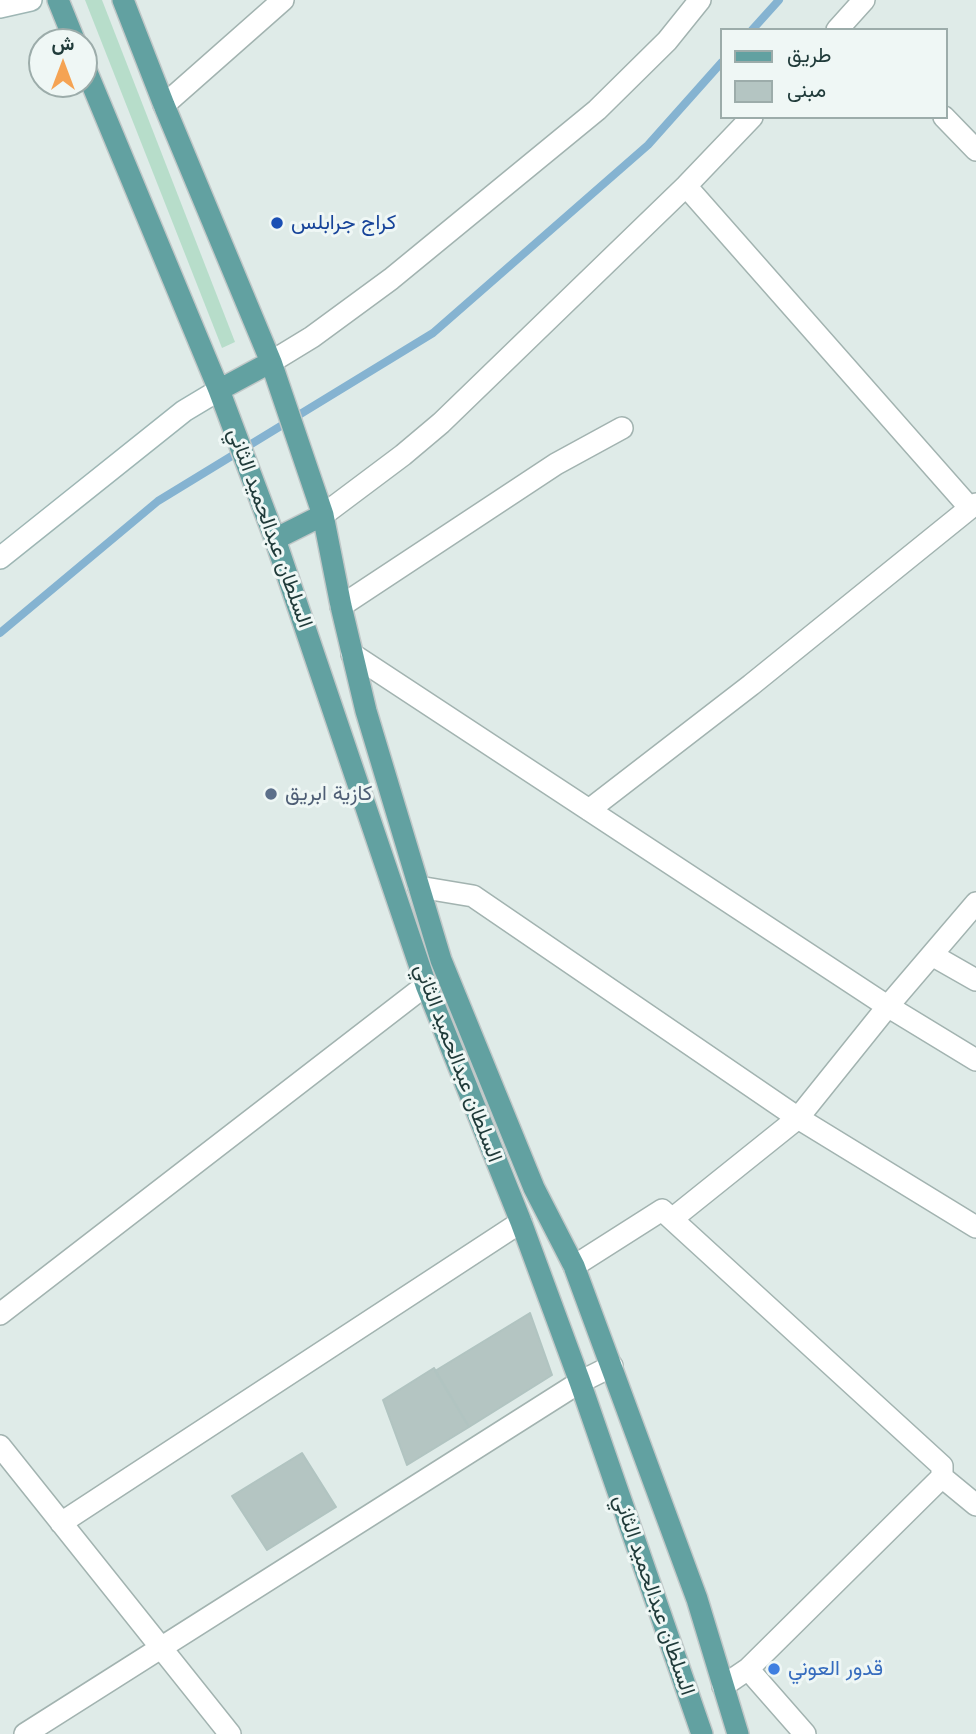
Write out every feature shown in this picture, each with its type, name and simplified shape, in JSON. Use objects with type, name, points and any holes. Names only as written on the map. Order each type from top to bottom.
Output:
[{"type":"main road","points":[[58,0],[69,28]]},
{"type":"main road","points":[[123,0],[271,362],[323,514],[366,711],[441,960],[534,1188],[574,1266],[698,1599],[738,1734]]},
{"type":"main road","name":"السلطان عبدالحميد الثاني","points":[[98,98],[219,390],[275,539],[426,985],[580,1382],[702,1734]]},
{"type":"main road","points":[[219,390],[271,362]]},
{"type":"main road","points":[[275,539],[323,514]]},
{"type":"street","points":[[0,7],[31,0]]},
{"type":"street","points":[[164,105],[283,0]]},
{"type":"street","points":[[271,362],[322,330],[391,279],[597,110],[667,41],[700,0]]},
{"type":"street","points":[[848,26],[864,0]]},
{"type":"street","points":[[323,514],[403,455],[441,423],[686,186],[750,119]]},
{"type":"street","points":[[946,119],[976,150]]},
{"type":"street","points":[[589,810],[751,685],[973,506],[686,186]]},
{"type":"street","points":[[0,558],[184,411],[219,390]]},
{"type":"street","points":[[341,606],[556,464],[622,428]]},
{"type":"street","points":[[352,654],[888,1006],[976,1060]]},
{"type":"street","points":[[419,887],[473,895],[798,1118],[976,1227]]},
{"type":"street","points":[[672,1219],[798,1118],[976,903]]},
{"type":"street","points":[[932,955],[976,980]]},
{"type":"street","points":[[0,1314],[426,985]]},
{"type":"street","points":[[574,1266],[662,1210],[942,1466],[942,1477],[748,1669],[723,1686]]},
{"type":"street","points":[[61,1523],[520,1222]]},
{"type":"street","points":[[25,1734],[580,1382],[612,1366]]},
{"type":"street","points":[[0,1446],[230,1734]]},
{"type":"street","points":[[942,1477],[976,1505]]},
{"type":"street","points":[[748,1669],[805,1734]]},
{"type":"green space","points":[[85,0],[102,0],[235,342],[222,348],[98,28]]},
{"type":"building","points":[[530,1313],[552,1375],[469,1427],[435,1371]]},
{"type":"building","points":[[434,1368],[469,1427],[407,1465],[383,1400]]},
{"type":"building","points":[[302,1453],[336,1507],[267,1550],[232,1496]]},
{"type":"waterway","points":[[754,28],[779,0]]},
{"type":"waterway","points":[[0,633],[158,501],[433,333],[648,145],[720,64]]},
{"type":"place","name":"كراج جرابلس","points":[[277,223]]},
{"type":"place","name":"كازية ابريق","points":[[271,794]]},
{"type":"place","name":"قدور العوني","points":[[774,1669]]}]
